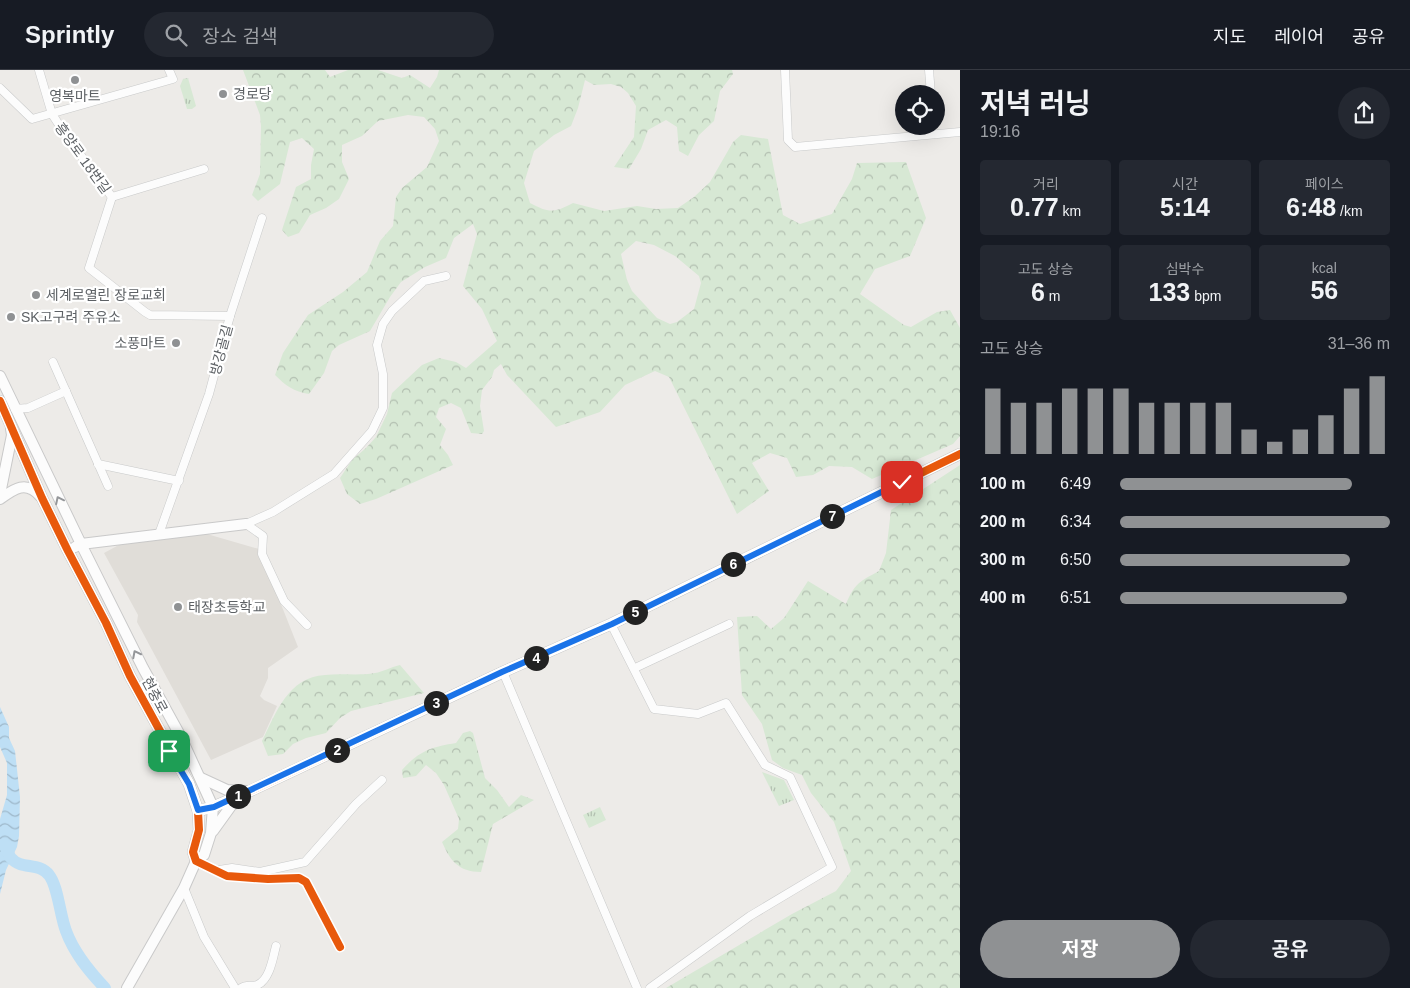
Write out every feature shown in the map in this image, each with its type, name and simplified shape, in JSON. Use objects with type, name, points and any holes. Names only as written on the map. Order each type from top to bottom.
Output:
[{"type":"street","name":"흥양로 18번길","points":[[39,70],[52,114],[112,197],[88,268],[150,315],[230,316]]},
{"type":"street","points":[[0,88],[32,119],[173,79],[170,70]]},
{"type":"street","points":[[785,70],[788,140],[795,147],[895,135]]},
{"type":"street","points":[[930,70],[931,85]]},
{"type":"street","points":[[945,131],[960,132]]},
{"type":"street","points":[[112,197],[204,169]]},
{"type":"street","name":"방강골길","points":[[159,534],[209,394],[230,316],[262,218]]},
{"type":"street","points":[[68,551],[81,544],[246,524],[273,512],[334,474],[372,431],[383,408],[383,374],[378,345],[383,324],[392,311],[424,281],[446,276]]},
{"type":"street","points":[[53,362],[108,486]]},
{"type":"street","name":"현충로","points":[[0,376],[42,498],[106,623],[130,676],[169,751],[189,784],[198,810],[199,830],[193,852],[196,860]]},
{"type":"street","points":[[0,494],[12,415],[66,391]]},
{"type":"street","name":"현충로","points":[[0,401],[12,415],[81,544],[117,618],[181,737],[214,807],[211,834],[204,855],[196,860],[184,888],[127,988]]},
{"type":"street","points":[[0,464],[9,436]]},
{"type":"street","points":[[198,810],[214,807],[250,791],[502,672],[612,624],[960,454]]},
{"type":"street","points":[[98,464],[179,481]]},
{"type":"street","points":[[0,499],[17,488],[27,487],[35,490],[51,514]]},
{"type":"street","points":[[246,524],[263,536],[262,554],[284,601],[307,625]]},
{"type":"street","points":[[106,623],[117,618]]},
{"type":"street","points":[[612,624],[654,709],[698,714],[726,703],[765,765],[790,777],[832,867],[750,916],[650,988]]},
{"type":"street","points":[[635,668],[729,624]]},
{"type":"street","points":[[502,672],[637,988]]},
{"type":"street","points":[[201,778],[227,790],[250,791]]},
{"type":"street","points":[[219,870],[232,868],[260,872],[305,862],[356,804],[382,780]]},
{"type":"street","points":[[211,834],[231,806],[250,791]]},
{"type":"street","points":[[196,860],[219,870],[227,876],[268,879],[299,878],[306,882],[340,947]]},
{"type":"street","points":[[184,888],[204,937],[235,988]]},
{"type":"street","points":[[241,988],[258,984],[267,976],[276,946]]},
{"type":"shaded area","points":[[200,532],[259,549],[298,647],[268,668],[268,678],[260,696],[277,706],[263,737],[211,760],[137,622],[138,615],[104,553],[128,540]]},
{"type":"green space","points":[[243,70],[325,70],[330,77],[348,70],[378,70],[402,78],[410,75],[430,88],[439,70],[732,70],[733,74],[720,91],[714,121],[699,135],[688,156],[679,151],[677,127],[666,120],[648,130],[641,149],[629,169],[614,167],[634,137],[636,106],[628,93],[621,87],[611,84],[594,85],[585,80],[571,126],[554,135],[534,151],[524,183],[530,203],[547,210],[561,209],[573,203],[604,211],[637,206],[656,209],[678,208],[694,197],[710,182],[733,142],[741,135],[768,139],[783,215],[800,224],[832,214],[852,179],[857,163],[906,162],[926,218],[910,256],[875,269],[860,294],[904,325],[911,327],[937,312],[950,310],[960,328],[960,436],[953,444],[872,479],[852,467],[829,466],[813,475],[796,477],[787,458],[770,453],[752,463],[769,491],[737,514],[669,377],[655,371],[625,385],[600,412],[556,427],[507,375],[501,364],[494,370],[492,377],[482,390],[480,406],[484,431],[482,434],[471,433],[461,408],[451,403],[439,408],[436,417],[446,429],[440,445],[453,465],[376,499],[360,504],[347,494],[340,478],[352,460],[376,437],[387,414],[392,393],[422,365],[439,358],[456,362],[466,368],[497,341],[482,309],[463,286],[477,234],[473,224],[454,238],[446,258],[425,267],[401,282],[370,331],[339,345],[332,351],[324,373],[309,394],[290,388],[275,375],[283,353],[308,315],[343,292],[367,272],[380,241],[393,226],[396,197],[402,188],[427,167],[439,141],[435,129],[424,117],[408,115],[378,121],[362,136],[342,145],[342,162],[349,179],[339,199],[326,208],[310,215],[299,233],[288,237],[282,230],[296,187],[311,179],[314,149],[302,138],[290,142],[280,184],[258,201],[252,195],[260,174],[260,115]],"holes":[[[636,241],[654,245],[675,256],[699,276],[701,283],[694,309],[677,322],[670,324],[657,318],[632,291],[627,280],[621,254]]]},
{"type":"green space","points":[[188,78],[196,106],[192,109],[187,109],[180,86],[183,79]]},
{"type":"green space","points":[[960,465],[960,988],[666,988],[792,914],[836,891],[851,871],[834,822],[811,793],[802,775],[783,768],[772,760],[762,724],[742,695],[737,617],[757,616],[771,629],[784,618],[808,581],[846,604],[858,584],[879,571],[886,553],[891,510]]},
{"type":"green space","points":[[400,665],[424,693],[351,711],[340,718],[326,733],[306,738],[293,744],[283,754],[268,756],[262,741],[278,708],[292,689],[302,682],[312,677],[325,675],[381,672]]},
{"type":"green space","points":[[470,731],[473,733],[485,778],[497,790],[509,807],[521,795],[534,800],[493,824],[481,872],[466,870],[456,864],[442,842],[458,829],[459,819],[444,785],[436,773],[426,765],[416,776],[403,778],[402,770],[420,754],[432,748],[456,743],[463,733]]},
{"type":"green space","points":[[762,772],[784,780],[794,800],[779,806]]},
{"type":"green space","points":[[600,807],[606,820],[589,828],[583,815]]},
{"type":"water","points":[[0,707],[9,727],[9,738],[15,751],[20,797],[17,847],[6,870],[0,894],[0,819],[7,795],[7,763],[0,747]]},
{"type":"waterway","points":[[4,844],[15,862],[40,869],[49,875],[55,886],[69,939],[82,961],[105,988]]},
{"type":"cycle path","points":[[0,401],[42,498],[68,551],[106,623],[130,676],[189,784],[198,811],[199,830],[193,852],[196,861],[227,876],[268,879],[299,878],[306,882],[340,947]]},
{"type":"cycle path","points":[[198,811],[213,807],[250,791],[503,672],[611,624],[960,454]]},
{"type":"place","name":"영복마트","points":[[75,80]]},
{"type":"place","name":"경로당","points":[[223,94]]},
{"type":"place","name":"세계로열린 장로교회","points":[[36,295]]},
{"type":"place","name":"SK고구려 주유소","points":[[11,317]]},
{"type":"place","name":"소풍마트","points":[[176,343]]},
{"type":"place","name":"태장초등학교","points":[[178,607]]},
{"type":"route","points":[[169,751],[189,784],[198,810],[214,807],[502,672],[612,624],[902,482]]}]
